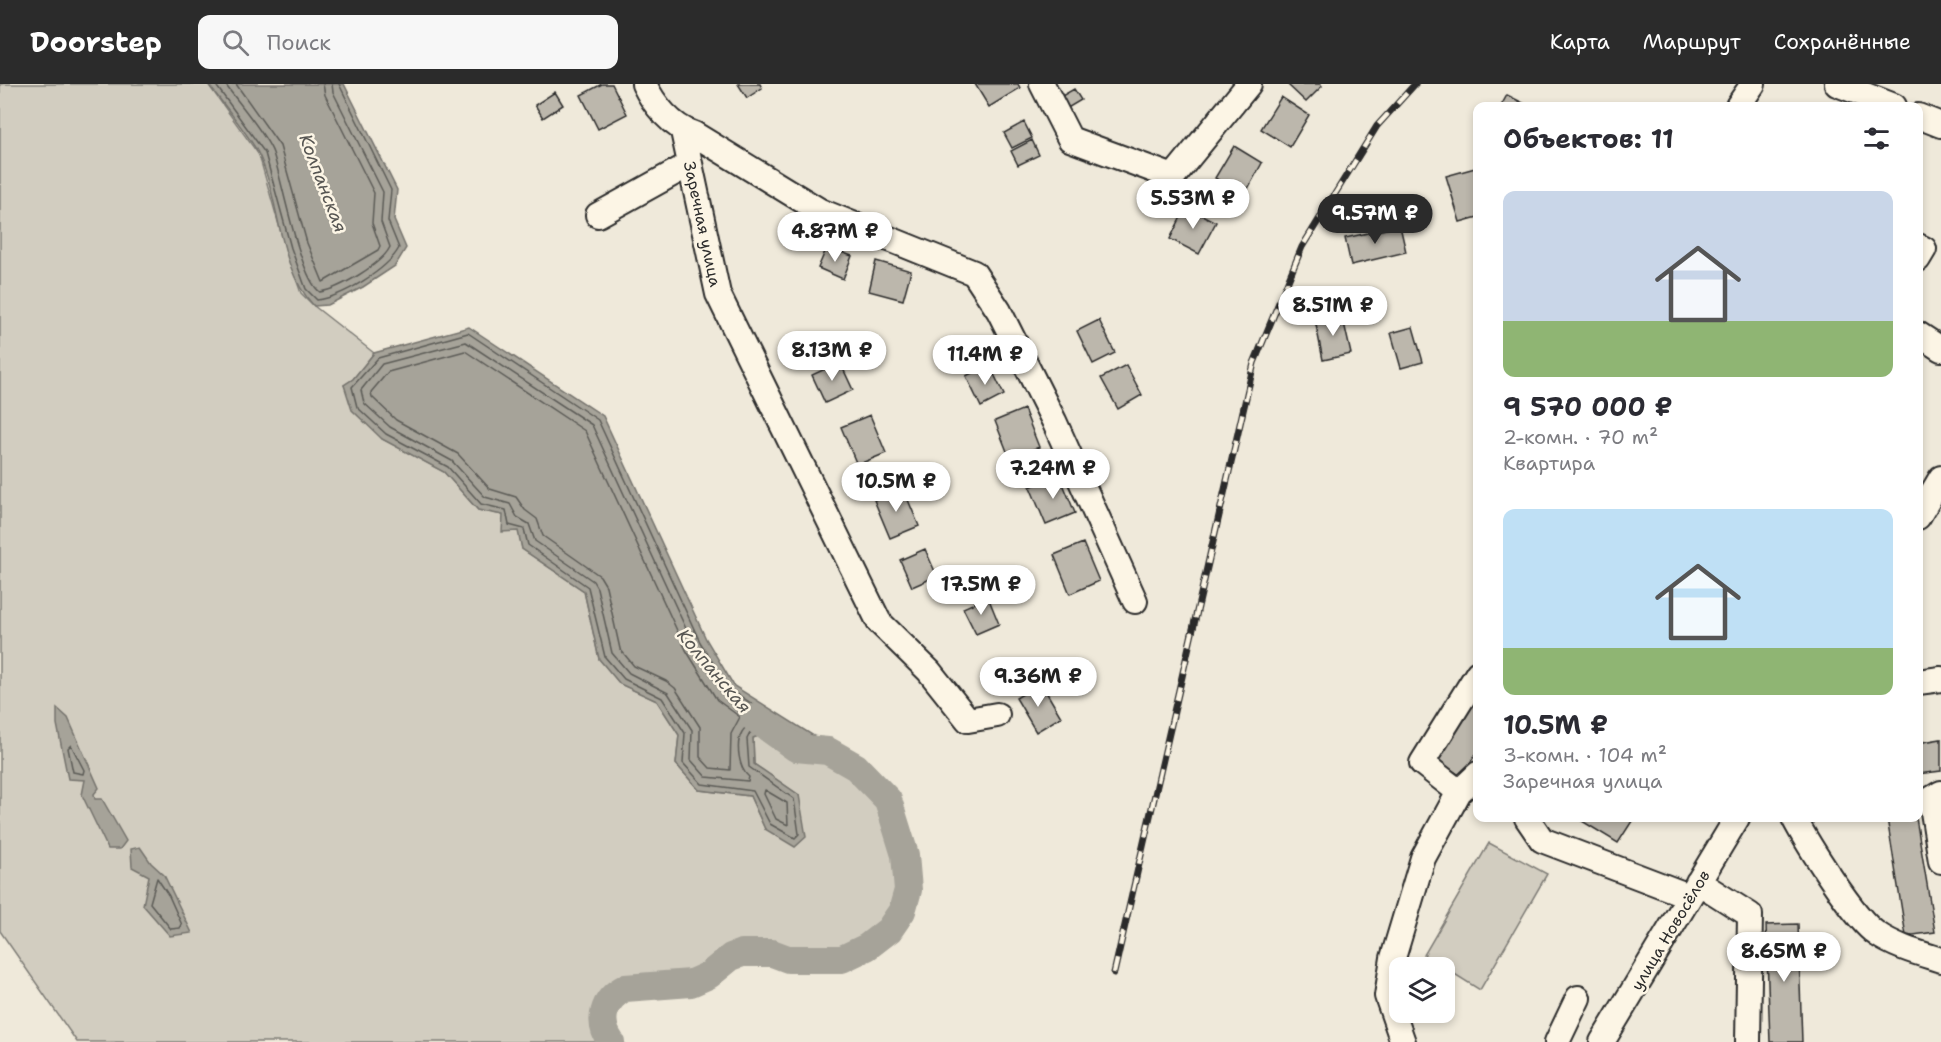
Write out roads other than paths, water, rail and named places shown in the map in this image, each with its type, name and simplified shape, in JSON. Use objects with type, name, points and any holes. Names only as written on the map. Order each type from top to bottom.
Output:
[{"type":"street","points":[[644,84],[651,100],[683,131],[694,134],[820,212],[974,273],[999,311],[1054,421],[1135,601]]},
{"type":"street","points":[[1042,84],[1070,139],[1173,177],[1249,84]]},
{"type":"street","points":[[1741,102],[1752,84]]},
{"type":"street","points":[[1837,84],[1880,102]]},
{"type":"street","points":[[1923,118],[1941,125]]},
{"type":"street","name":"Заречная улица","points":[[683,131],[718,294],[879,622],[929,671],[968,720],[997,715]]},
{"type":"street","points":[[598,215],[690,164]]},
{"type":"street","points":[[1923,337],[1941,348]]},
{"type":"street","points":[[1923,509],[1941,478]]},
{"type":"street","points":[[1923,681],[1941,679]]},
{"type":"street","points":[[1459,792],[1422,764],[1473,681]]},
{"type":"street","points":[[1403,1042],[1387,996],[1393,958],[1423,858],[1459,792],[1473,779]]},
{"type":"street","points":[[1941,794],[1930,799],[1941,861]]},
{"type":"street","points":[[1530,822],[1542,840],[1693,889],[1750,915],[1748,1042]]},
{"type":"street","name":"улица Новосёлов","points":[[1610,1039],[1693,889],[1735,822]]},
{"type":"street","points":[[1797,822],[1858,918],[1876,934],[1908,950],[1941,960]]},
{"type":"street","points":[[1557,1042],[1578,998]]},
{"type":"water","points":[[208,84],[344,84],[397,190],[394,220],[406,248],[395,266],[363,287],[328,305],[314,306],[293,273],[272,193],[259,155]]},
{"type":"water","points":[[469,327],[603,416],[706,639],[734,686],[825,743],[828,751],[763,734],[753,738],[754,764],[799,795],[806,837],[795,847],[765,829],[750,796],[699,790],[676,764],[679,735],[657,701],[620,684],[599,659],[584,591],[522,549],[518,531],[502,532],[503,515],[478,510],[444,472],[382,439],[352,410],[344,385],[353,379],[374,353]]},
{"type":"water","points":[[57,708],[68,718],[99,788],[94,794],[95,799],[102,799],[126,841],[120,849],[108,849],[82,795],[85,780],[68,779],[57,724]]},
{"type":"water","points":[[140,847],[151,863],[164,875],[192,933],[170,936],[143,905],[149,876],[132,867],[131,849]]},
{"type":"waterway","name":"Колпанская","points":[[611,1042],[604,1027],[604,1012],[612,998],[625,988],[691,983],[709,975],[731,957],[742,953],[772,953],[788,959],[842,959],[867,947],[889,930],[902,911],[908,890],[905,855],[888,800],[856,767],[828,751],[796,748],[754,718]]},
{"type":"railway","points":[[1114,973],[1254,363],[1302,247],[1377,126],[1415,84]]}]
